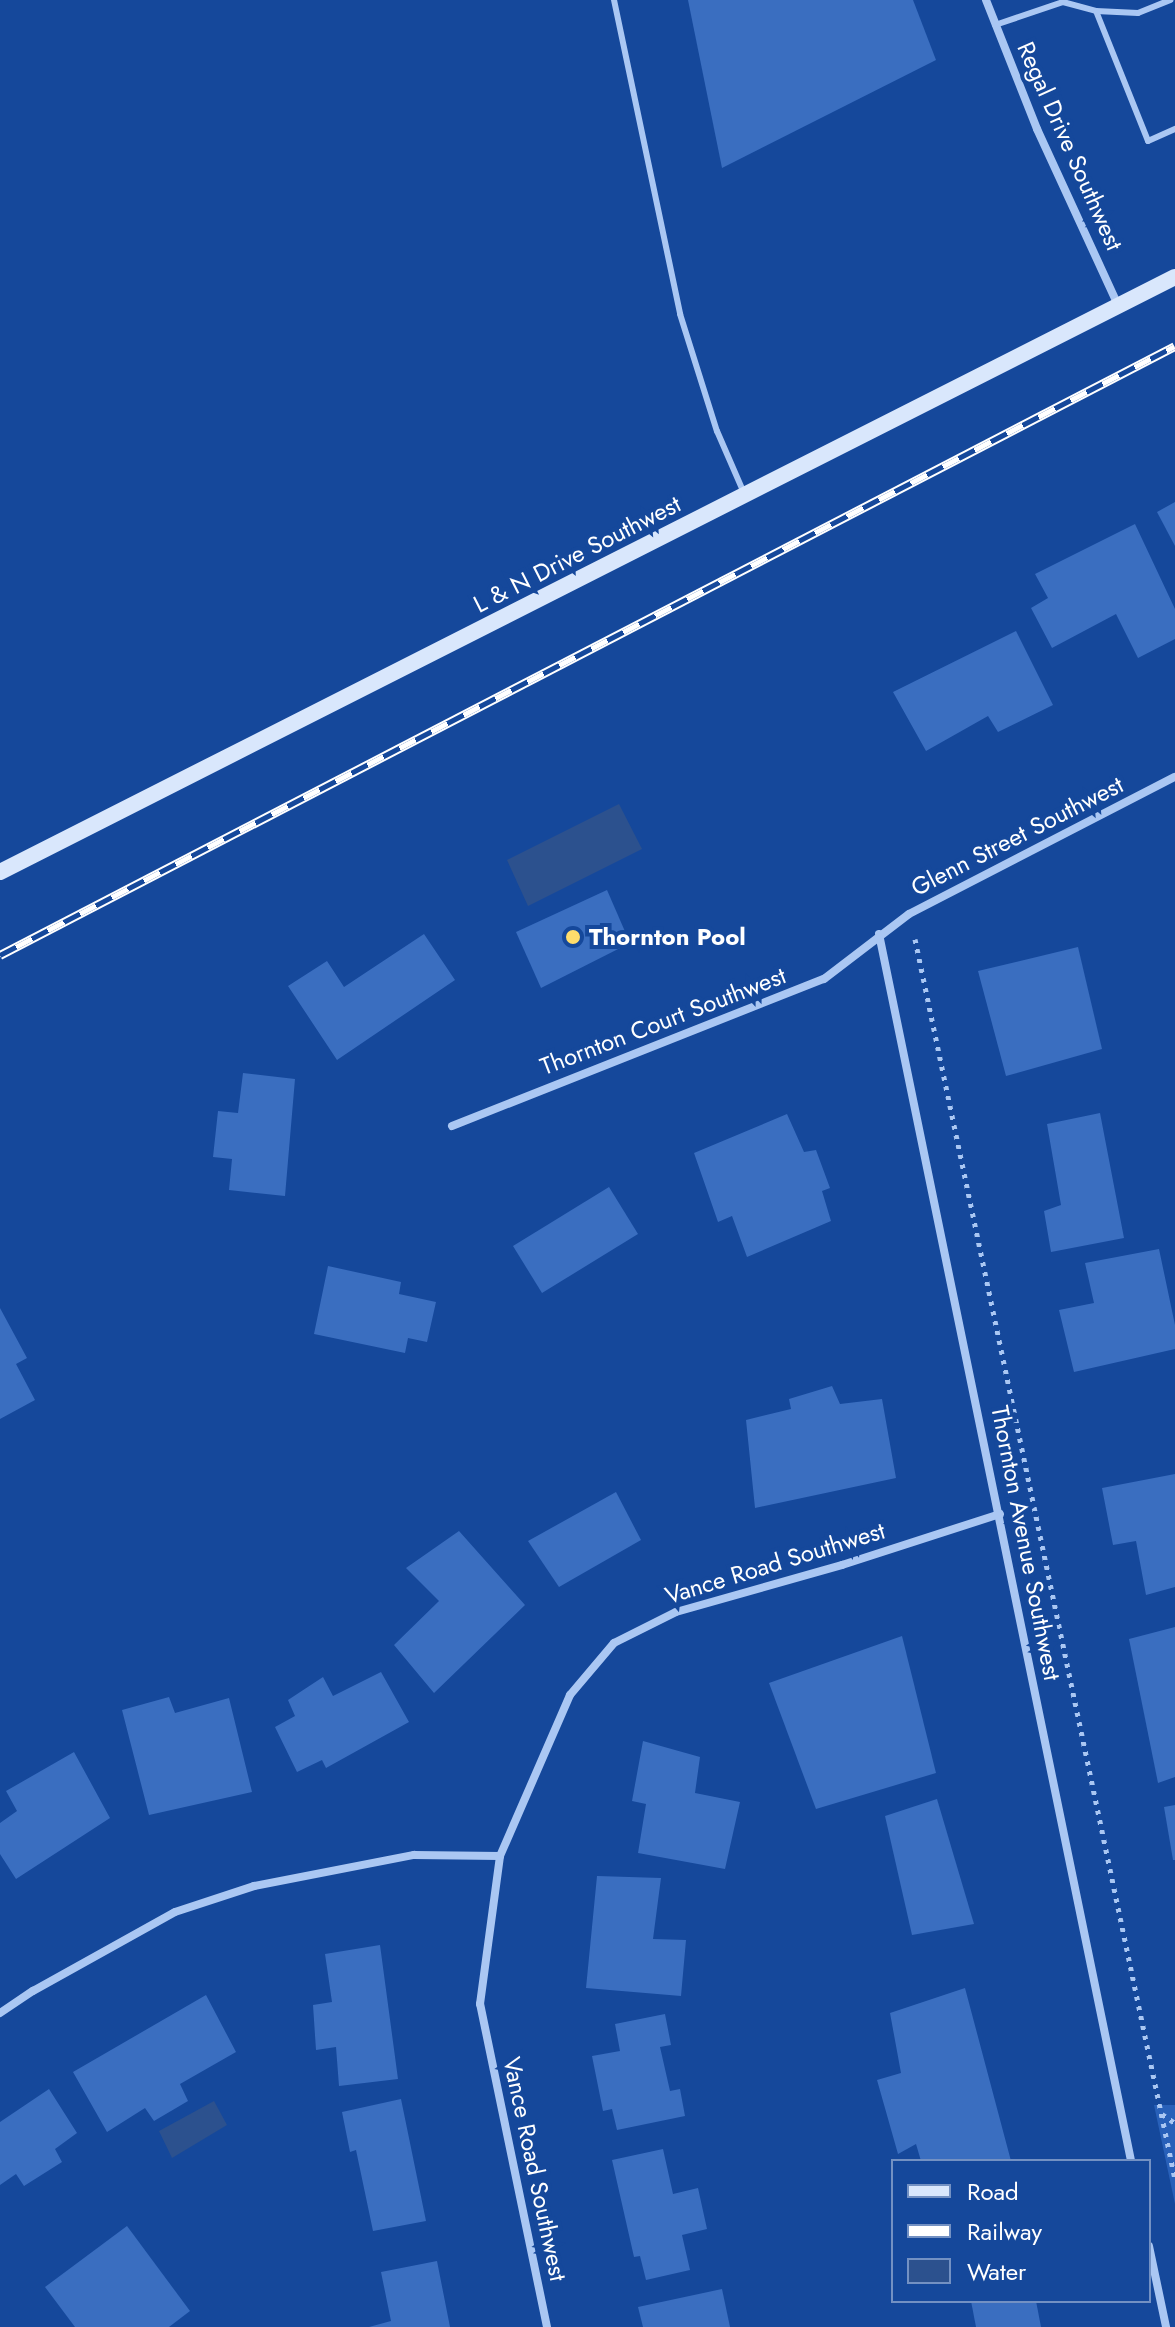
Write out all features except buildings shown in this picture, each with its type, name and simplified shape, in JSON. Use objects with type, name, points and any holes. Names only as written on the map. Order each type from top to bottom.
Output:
[{"type":"street","name":"Regal Drive Southwest","points":[[986,0],[1037,129],[1119,307]]},
{"type":"street","name":"L & N Drive Southwest","points":[[0,872],[1175,277]]},
{"type":"street","name":"Glenn Street Southwest","points":[[879,934],[909,914],[1175,777]]},
{"type":"street","name":"Thornton Court Southwest","points":[[452,1126],[824,979],[879,934]]},
{"type":"street","name":"Thornton Avenue Southwest","points":[[879,934],[1131,2159]]},
{"type":"street","name":"Vance Road Southwest","points":[[547,2327],[480,2004],[500,1856],[570,1695],[614,1643],[676,1612],[842,1565],[1000,1514]]},
{"type":"street","points":[[0,2013],[33,1991],[175,1912],[254,1886],[414,1855],[500,1856]]},
{"type":"street","points":[[1151,2256],[1166,2327]]},
{"type":"lane","points":[[614,0],[680,314],[717,431],[746,496]]},
{"type":"lane","points":[[995,25],[1063,2],[1096,11],[1138,13],[1171,0]]},
{"type":"lane","points":[[1096,11],[1148,141],[1175,129]]},
{"type":"path","points":[[909,914],[1175,2179]]},
{"type":"path","points":[[1161,2113],[1175,2123]]},
{"type":"shaded area","points":[[1154,2105],[1175,2105],[1175,2204]]},
{"type":"water","points":[[619,804],[642,849],[528,906],[507,860]]},
{"type":"water","points":[[214,2101],[227,2125],[172,2158],[159,2131]]},
{"type":"railway","points":[[0,955],[1175,346]]},
{"type":"place","name":"Thornton Pool","points":[[573,937]]}]
